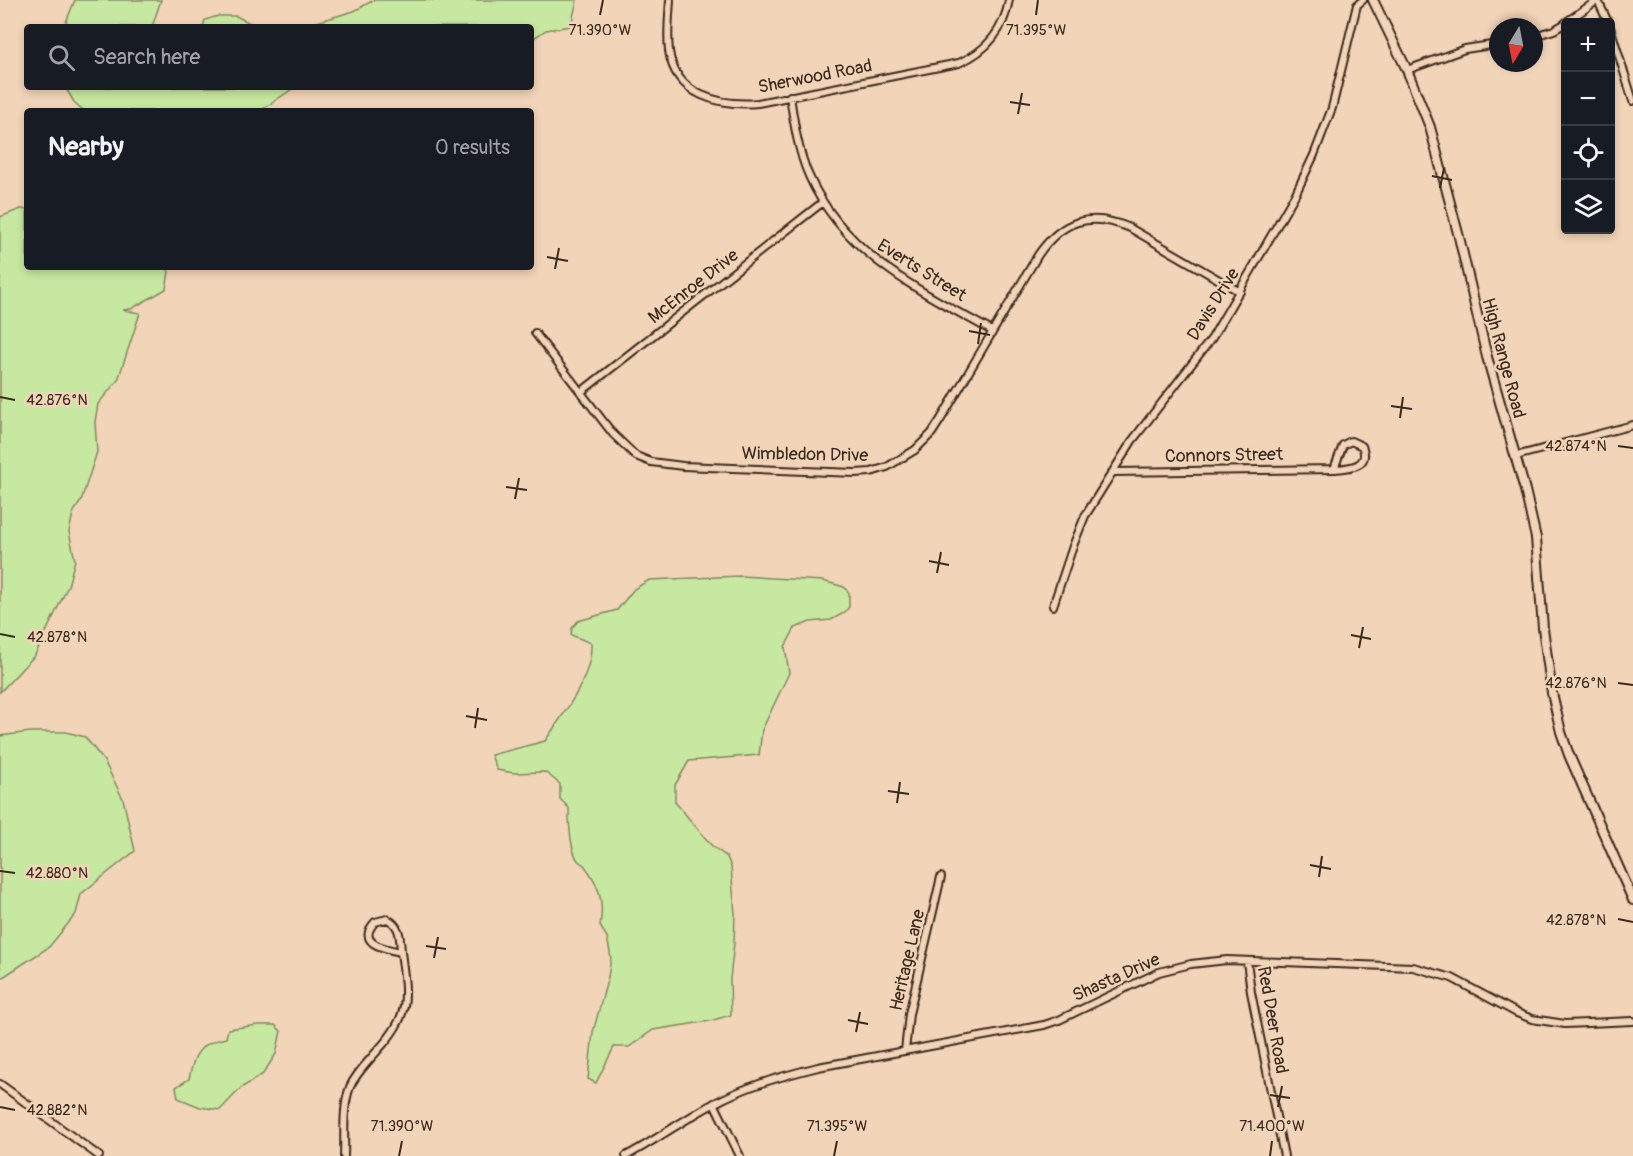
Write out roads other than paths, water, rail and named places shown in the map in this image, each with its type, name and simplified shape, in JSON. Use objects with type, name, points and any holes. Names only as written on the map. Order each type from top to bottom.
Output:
[{"type":"street","name":"Sherwood Road","points":[[670,0],[669,52],[682,81],[694,92],[709,100],[742,105],[959,63],[974,56],[987,46],[997,33],[1007,11],[1009,0]]},
{"type":"street","name":"Davis Drive","points":[[1053,606],[1085,516],[1132,441],[1212,338],[1296,193],[1332,108],[1357,5],[1363,0]]},
{"type":"street","name":"High Range Road","points":[[1372,0],[1407,70],[1434,143],[1487,357],[1516,456],[1536,538],[1547,660],[1561,732],[1633,900]]},
{"type":"street","points":[[1573,18],[1598,0],[1606,18]]},
{"type":"street","points":[[1543,33],[1561,26]]},
{"type":"street","points":[[1615,40],[1633,101]]},
{"type":"street","points":[[1407,70],[1466,49],[1489,45]]},
{"type":"street","name":"Everts Street","points":[[790,96],[795,128],[808,175],[823,202],[847,235],[897,277],[992,331]]},
{"type":"street","name":"McEnroe Drive","points":[[581,392],[823,202]]},
{"type":"street","name":"Wimbledon Drive","points":[[535,333],[623,446],[636,456],[651,462],[683,466],[855,473],[871,472],[902,460],[926,439],[941,419],[1047,242],[1059,231],[1081,221],[1097,219],[1114,221],[1130,228],[1239,292]]},
{"type":"street","points":[[1516,456],[1633,425]]},
{"type":"street","name":"Connors Street","points":[[1113,472],[1334,469],[1359,464],[1365,454],[1362,446],[1351,441],[1343,445],[1334,469]]},
{"type":"street","name":"Heritage Lane","points":[[905,1051],[909,1014],[941,877]]},
{"type":"street","points":[[344,1156],[346,1102],[351,1086],[359,1072],[396,1030],[402,1016],[405,990],[399,932],[395,924],[387,919],[375,922],[369,934],[373,943],[381,948],[401,952]]},
{"type":"street","name":"Shasta Drive","points":[[626,1156],[714,1104],[748,1087],[787,1075],[1059,1020],[1144,978],[1208,961],[1247,960],[1413,967],[1452,978],[1517,1013],[1532,1018],[1565,1024],[1633,1021]]},
{"type":"street","name":"Red Deer Road","points":[[1247,960],[1251,992],[1284,1156]]},
{"type":"street","points":[[0,1084],[99,1156]]},
{"type":"street","points":[[714,1104],[740,1156]]}]
